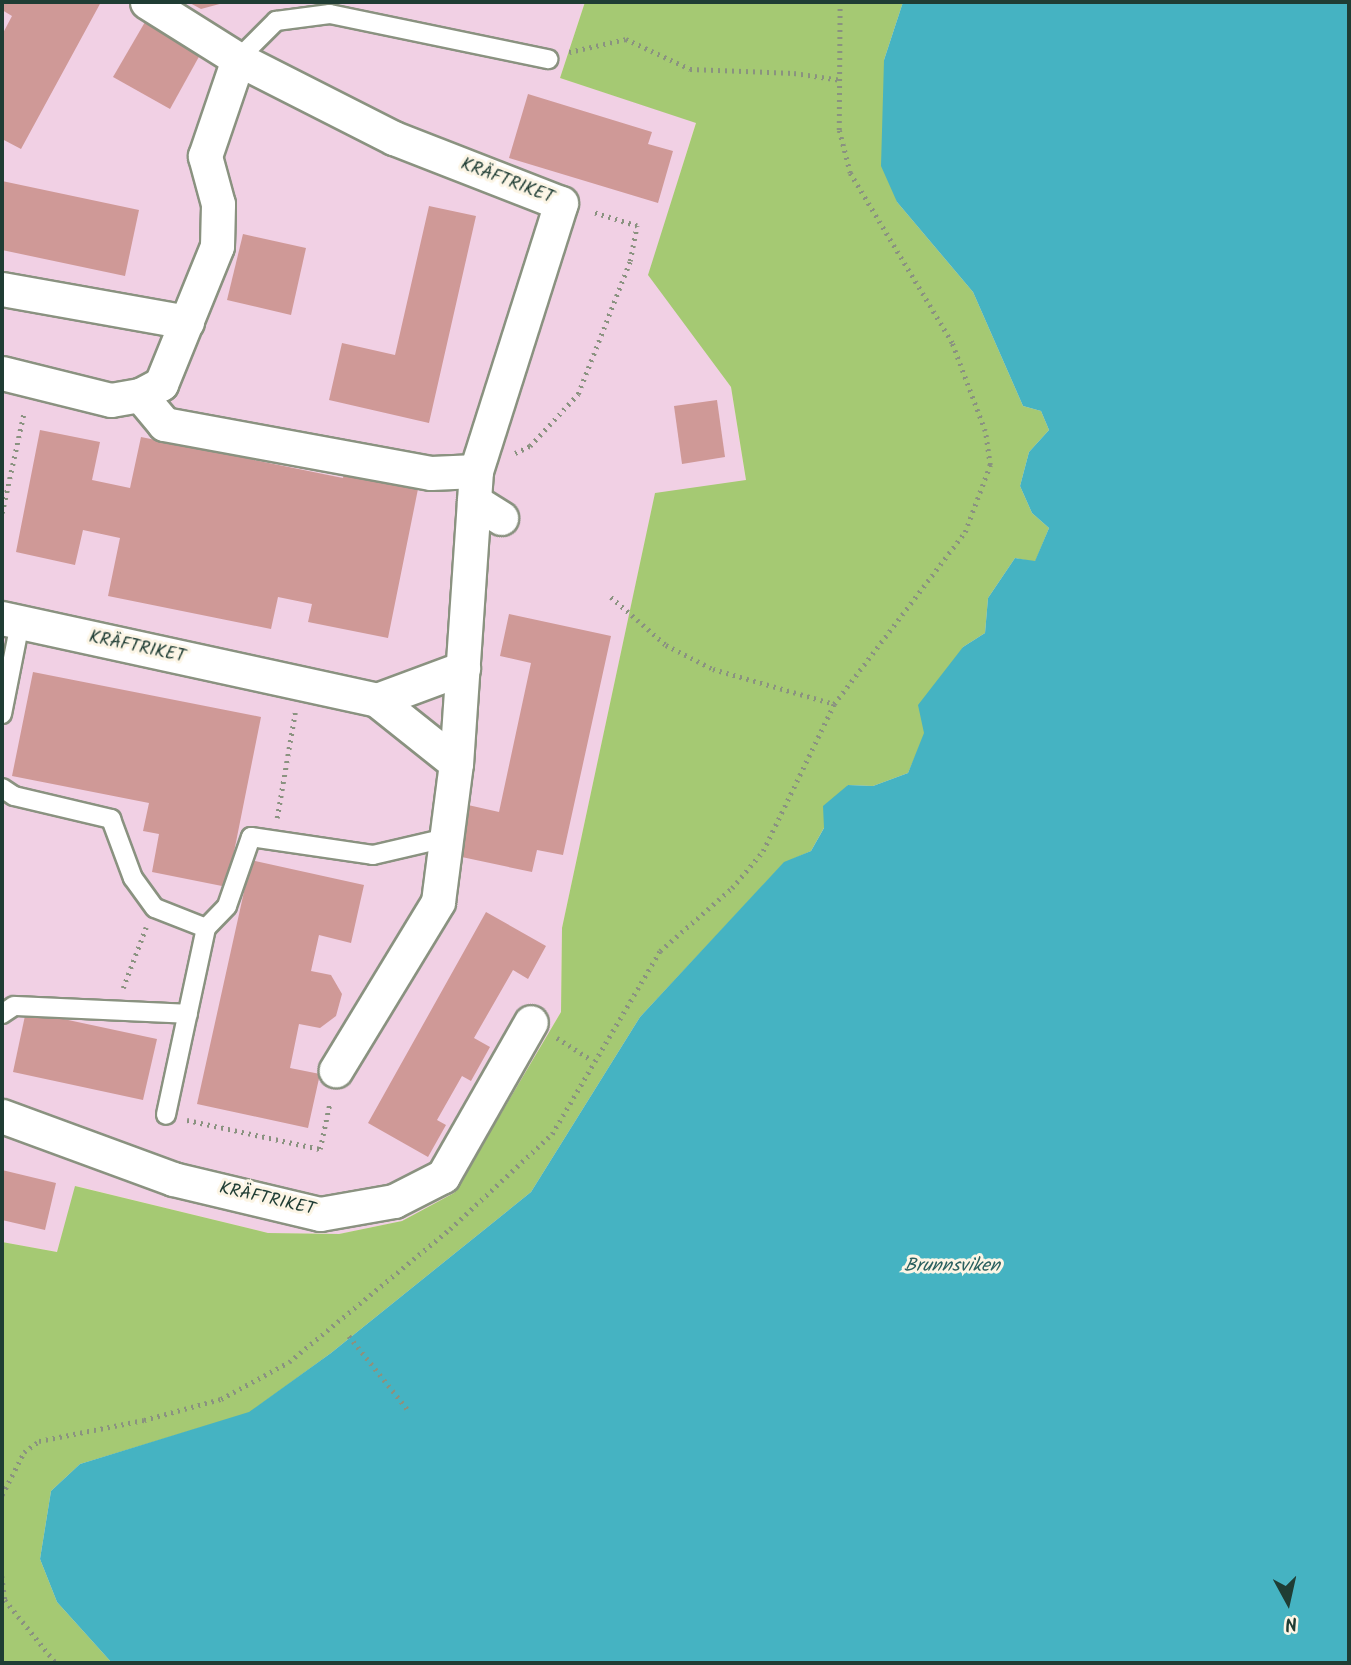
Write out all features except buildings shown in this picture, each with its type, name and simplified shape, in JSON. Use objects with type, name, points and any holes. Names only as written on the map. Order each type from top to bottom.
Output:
[{"type":"street","name":"KRÄFTRIKET","points":[[147,2],[238,59],[394,138],[561,203],[484,497],[479,572],[463,668],[456,763],[438,902],[336,1070]]},
{"type":"street","points":[[16,377],[111,400],[140,395],[161,384],[217,246],[218,204],[205,156],[238,59]]},
{"type":"street","points":[[2,289],[187,322]]},
{"type":"street","points":[[140,395],[164,424],[431,473],[484,497]]},
{"type":"street","name":"KRÄFTRIKET","points":[[11,620],[377,700],[456,763]]},
{"type":"street","points":[[377,700],[463,668]]},
{"type":"street","name":"KRÄFTRIKET","points":[[2,1116],[173,1179],[320,1214],[332,1212],[394,1201],[443,1176],[531,1023]]},
{"type":"lane","points":[[238,59],[276,21],[330,14],[548,59]]},
{"type":"lane","name":"KRÄFTRIKET","points":[[2,714],[11,620]]},
{"type":"lane","points":[[2,788],[13,796],[111,819],[133,878],[155,908],[206,928]]},
{"type":"lane","points":[[166,1115],[206,928],[227,905],[251,836],[373,855],[446,838]]},
{"type":"lane","points":[[2,1014],[14,1006],[188,1014]]},
{"type":"path","points":[[2,1495],[24,1452],[39,1441],[144,1420],[221,1399],[289,1363],[327,1335],[552,1134],[592,1060],[660,951],[732,888],[763,851],[834,704],[965,532],[990,465],[978,402],[952,343],[850,173],[839,130],[840,2]]},
{"type":"path","points":[[548,59],[590,44],[626,39],[690,69],[794,73],[841,80]]},
{"type":"path","points":[[484,497],[578,394],[630,261],[637,226],[561,203]]},
{"type":"path","points":[[2,513],[16,377]]},
{"type":"path","points":[[611,597],[666,645],[713,669],[834,704]]},
{"type":"path","points":[[273,840],[300,683]]},
{"type":"path","points":[[115,1011],[134,951],[155,908]]},
{"type":"path","points":[[531,1023],[592,1060]]},
{"type":"path","points":[[166,1115],[320,1149],[336,1070]]},
{"type":"path","points":[[349,1336],[408,1410]]},
{"type":"path","points":[[2,1576],[5,1600],[56,1663]]},
{"type":"shaded area","points":[[2,2],[585,2],[560,78],[696,122],[649,275],[731,387],[746,481],[655,494],[562,928],[561,1012],[454,1193],[402,1221],[339,1234],[268,1233],[76,1186],[57,1252],[2,1242]]},
{"type":"green space","points":[[585,2],[903,2],[884,60],[897,202],[973,292],[1023,406],[1041,411],[1049,430],[1029,452],[1020,486],[1032,513],[1049,528],[1035,562],[1015,558],[988,598],[985,633],[963,647],[908,773],[873,786],[848,785],[811,851],[784,863],[640,1017],[531,1192],[331,1353],[249,1413],[80,1464],[51,1491],[40,1559],[57,1602],[112,1663],[2,1663],[2,1242],[57,1252],[75,1186],[268,1233],[339,1234],[402,1221],[454,1193],[561,1012],[562,928],[655,493],[746,480],[731,387],[648,275],[696,123],[560,78]]},
{"type":"water","name":"Brunnsviken","points":[[903,2],[1349,2],[1349,1663],[112,1663],[57,1602],[40,1559],[51,1491],[80,1464],[249,1412],[331,1353],[531,1192],[640,1017],[784,862],[811,851],[824,828],[823,806],[848,785],[873,786],[908,773],[924,733],[918,705],[963,647],[985,633],[988,598],[1015,558],[1035,561],[1049,528],[1032,513],[1020,486],[1029,452],[1049,430],[1041,411],[1023,406],[973,292],[897,202],[881,166],[884,60]]}]
